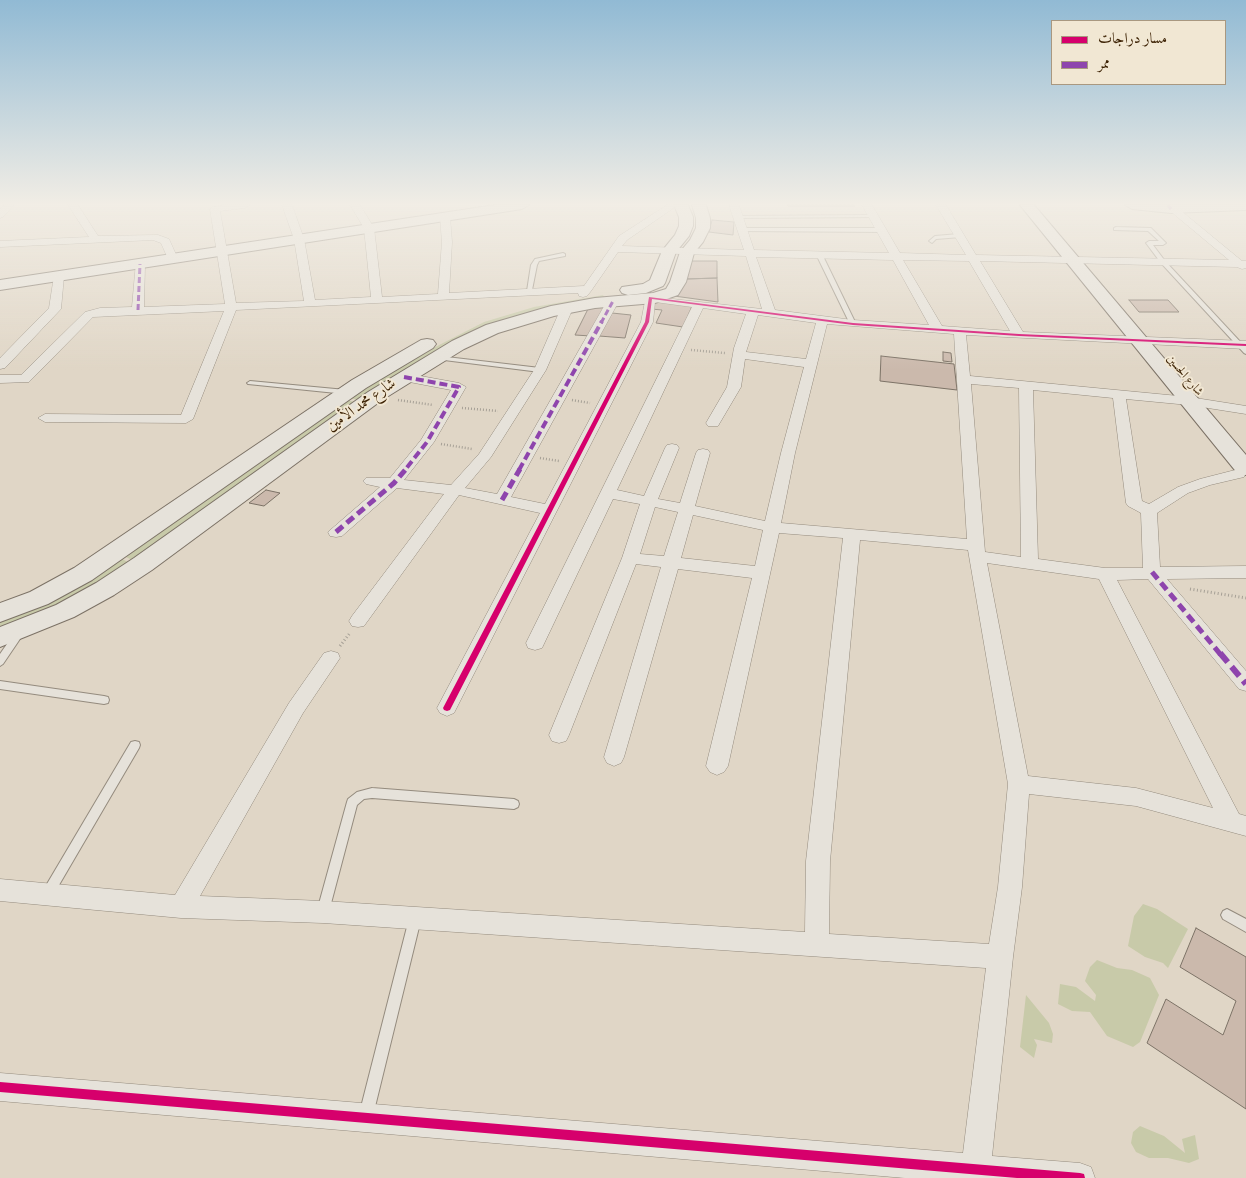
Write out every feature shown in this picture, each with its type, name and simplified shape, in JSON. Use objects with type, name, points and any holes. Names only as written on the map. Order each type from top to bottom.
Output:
[{"type":"main road","points":[[0,285],[167,260]]},
{"type":"main road","name":"شارع محمد الأمين","points":[[0,613],[39,598],[83,574],[346,392],[413,352],[478,320],[535,302],[585,291],[643,289],[653,286],[673,260]]},
{"type":"main road","name":"شارع محمد الأمين","points":[[0,637],[21,630],[82,602],[143,564],[404,377],[435,358],[492,329],[529,316],[567,308],[665,295],[675,288],[677,260]]},
{"type":"main road","name":"شارع الحسين","points":[[1073,260],[1189,401],[1243,472]]},
{"type":"street","points":[[45,418],[186,419],[231,307],[224,260]]},
{"type":"street","points":[[303,260],[310,304]]},
{"type":"street","points":[[373,260],[377,301]]},
{"type":"street","points":[[443,297],[446,260]]},
{"type":"street","points":[[0,379],[24,379],[89,314],[109,311],[377,301],[529,290],[585,291],[607,260]]},
{"type":"street","points":[[753,260],[770,314]]},
{"type":"street","points":[[898,260],[938,330]]},
{"type":"street","points":[[974,260],[1019,335]]},
{"type":"street","points":[[1073,260],[1244,265]]},
{"type":"street","points":[[138,310],[140,264]]},
{"type":"street","points":[[0,365],[54,309],[58,276]]},
{"type":"street","points":[[447,708],[648,322],[650,298],[853,324],[1244,348]]},
{"type":"street","points":[[502,500],[613,301]]},
{"type":"street","points":[[535,643],[699,304]]},
{"type":"street","points":[[358,621],[455,490],[484,457],[540,370],[567,308]]},
{"type":"street","points":[[713,424],[734,387],[739,355],[753,312]]},
{"type":"street","points":[[717,766],[788,453],[822,321]]},
{"type":"street","points":[[960,332],[977,550],[1019,784],[1010,887],[1000,957],[976,1169]]},
{"type":"street","points":[[739,355],[811,364]]},
{"type":"street","points":[[336,532],[394,483],[427,442],[459,386],[404,377]]},
{"type":"street","points":[[964,379],[1189,401],[1246,410]]},
{"type":"street","points":[[1026,385],[1030,562]]},
{"type":"street","points":[[1119,394],[1134,503],[1149,511]]},
{"type":"street","points":[[559,735],[630,558],[649,502],[672,448]]},
{"type":"street","points":[[614,757],[669,562],[703,453]]},
{"type":"street","points":[[1149,511],[1182,490],[1243,472]]},
{"type":"street","points":[[371,481],[455,490],[550,510]]},
{"type":"street","points":[[608,493],[772,527],[852,534],[977,550],[1030,562],[1105,574],[1157,578],[1246,572]]},
{"type":"street","points":[[1149,511],[1157,578],[1246,684]]},
{"type":"street","points":[[817,945],[818,861],[852,534]]},
{"type":"street","points":[[630,558],[762,573]]},
{"type":"street","points":[[1105,574],[1239,824]]},
{"type":"street","points":[[181,906],[296,708],[331,658]]},
{"type":"street","points":[[1019,784],[1136,796],[1239,824]]},
{"type":"street","points":[[0,890],[181,906],[323,912],[1000,957]]},
{"type":"street","points":[[0,1087],[1080,1178]]},
{"type":"lane","points":[[529,290],[537,260]]},
{"type":"lane","points":[[822,260],[853,324]]},
{"type":"lane","points":[[1163,262],[1244,348]]},
{"type":"lane","points":[[435,358],[540,370]]},
{"type":"lane","points":[[250,383],[346,392]]},
{"type":"lane","points":[[0,662],[21,630]]},
{"type":"lane","points":[[0,685],[104,700]]},
{"type":"lane","points":[[48,893],[135,746]]},
{"type":"lane","points":[[323,912],[352,802],[360,795],[372,793],[514,804]]},
{"type":"lane","points":[[1227,915],[1246,926]]},
{"type":"lane","points":[[365,1117],[415,918]]},
{"type":"path","points":[[678,348],[739,355]]},
{"type":"path","points":[[1157,578],[1246,598]]},
{"type":"path","points":[[331,658],[358,621]]},
{"type":"green space","points":[[603,295],[605,298],[540,310],[492,324],[358,400],[350,398],[408,361],[484,322],[534,307]]},
{"type":"green space","points":[[347,400],[354,402],[134,561],[126,557]]},
{"type":"green space","points":[[122,559],[130,563],[73,598],[0,629],[0,622],[40,606],[89,580]]},
{"type":"green space","points":[[1143,904],[1157,909],[1188,929],[1168,968],[1163,963],[1145,957],[1128,946],[1134,916]]},
{"type":"green space","points":[[1097,960],[1117,968],[1132,970],[1150,978],[1159,995],[1140,1042],[1133,1047],[1107,1036],[1090,1012],[1072,1011],[1058,1004],[1060,984],[1076,987],[1095,1001],[1096,995],[1085,981],[1090,967]]},
{"type":"green space","points":[[1026,995],[1049,1023],[1053,1034],[1052,1043],[1034,1039],[1037,1045],[1034,1058],[1020,1047]]},
{"type":"green space","points":[[1140,1126],[1164,1136],[1185,1153],[1182,1139],[1195,1135],[1199,1159],[1189,1163],[1168,1158],[1149,1158],[1136,1152],[1131,1143],[1133,1132]]},
{"type":"building","points":[[692,261],[717,261],[717,278],[686,279]]},
{"type":"building","points":[[717,278],[718,302],[674,296],[682,289],[686,279]]},
{"type":"building","points":[[1129,300],[1168,300],[1179,312],[1139,312]]},
{"type":"building","points":[[656,301],[692,306],[683,327],[656,323],[662,310],[651,309]]},
{"type":"building","points":[[590,305],[608,307],[591,336],[575,335]]},
{"type":"building","points":[[612,313],[631,315],[625,338],[599,336]]},
{"type":"building","points":[[943,352],[951,353],[952,362],[943,361]]},
{"type":"building","points":[[881,356],[954,364],[957,390],[880,381]]},
{"type":"building","points":[[266,490],[280,493],[264,506],[249,503]]},
{"type":"building","points":[[1196,928],[1246,957],[1246,1109],[1147,1043],[1166,999],[1223,1035],[1236,1001],[1180,967]]},
{"type":"marked path","points":[[138,310],[140,264]]},
{"type":"marked path","points":[[502,500],[613,301]]},
{"type":"marked path","points":[[336,532],[394,483],[427,442],[459,387],[404,377]]},
{"type":"marked path","points":[[1152,572],[1246,684]]},
{"type":"cycle path","points":[[447,708],[647,322],[650,298],[853,324],[1019,335],[1246,345]]},
{"type":"cycle path","points":[[0,1087],[1080,1178]]}]
